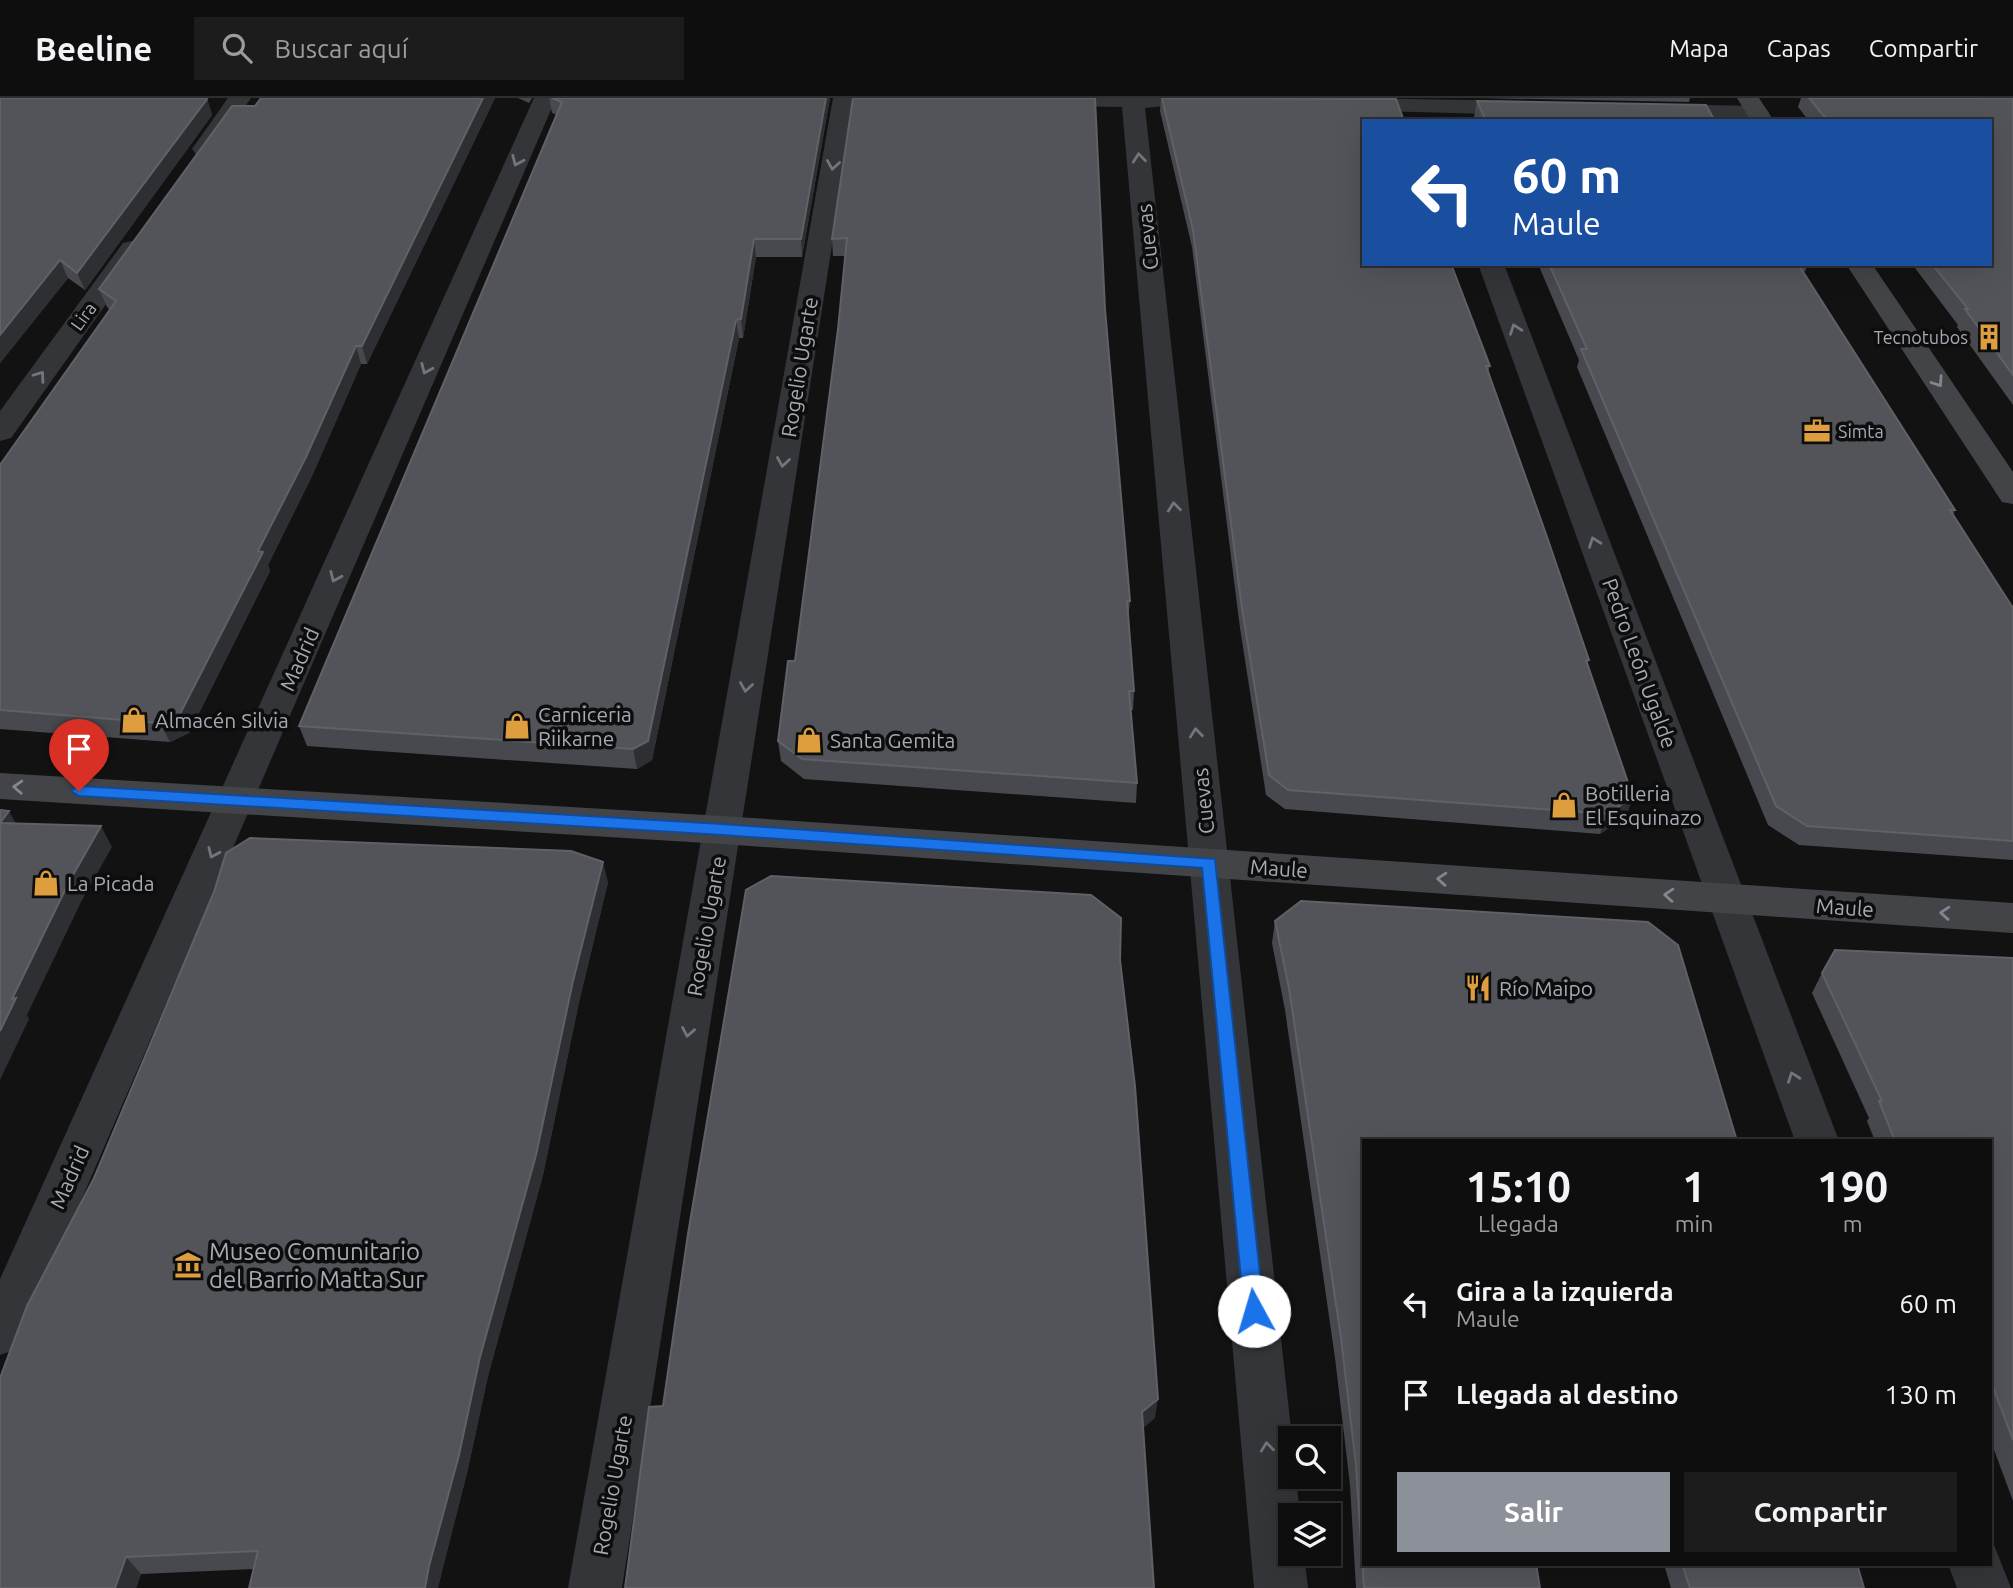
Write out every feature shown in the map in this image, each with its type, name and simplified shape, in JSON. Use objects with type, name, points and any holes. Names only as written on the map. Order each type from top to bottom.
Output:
[{"type":"street","points":[[192,165],[240,98]]},
{"type":"street","name":"Madrid","points":[[0,1334],[545,98]]},
{"type":"street","name":"Rogelio Ugarte","points":[[595,1588],[844,98]]},
{"type":"street","points":[[992,98],[1187,102]]},
{"type":"street","name":"Cuevas","points":[[1133,99],[1281,1588]]},
{"type":"street","points":[[1320,104],[1553,109]]},
{"type":"street","points":[[1633,110],[1756,111]]},
{"type":"street","name":"Lira","points":[[0,432],[144,232]]},
{"type":"street","name":"Pedro León Ugalde","points":[[1492,266],[1816,1139]]},
{"type":"street","points":[[1860,266],[2013,495]]},
{"type":"street","name":"Maule","points":[[0,786],[722,830],[2013,918]]},
{"type":"street","points":[[1976,1566],[1984,1588]]},
{"type":"building","points":[[0,98],[207,99],[77,273],[60,260],[0,335]]},
{"type":"building","points":[[261,98],[483,98],[362,346],[356,346],[306,457],[258,551],[263,552],[180,714],[160,723],[0,710],[0,465],[116,301],[99,289],[232,106],[255,106]]},
{"type":"building","points":[[552,98],[826,98],[801,239],[754,239],[741,319],[736,320],[648,741],[633,749],[299,726],[562,102]]},
{"type":"building","points":[[853,98],[1095,98],[1105,309],[1130,601],[1127,601],[1134,691],[1129,691],[1137,783],[802,759],[778,741],[788,661],[795,661],[838,329],[847,238],[832,239]]},
{"type":"building","points":[[1162,98],[1396,99],[1403,119],[1362,119],[1362,266],[1452,266],[1490,366],[1486,366],[1589,660],[1586,660],[1633,797],[1607,814],[1288,790],[1269,775],[1242,608],[1193,230]]},
{"type":"building","points":[[1809,98],[2013,98],[2013,375],[1965,309],[1968,309],[1934,266],[1992,266],[1992,119],[1826,119]]},
{"type":"building","points":[[1477,101],[1706,105],[1714,119],[1485,119]]},
{"type":"building","points":[[1550,266],[1806,266],[1800,267],[1955,510],[1950,510],[2013,608],[2013,841],[1807,826],[1776,806],[1581,349],[1587,349]]},
{"type":"building","points":[[0,810],[9,811],[0,823]]},
{"type":"building","points":[[0,823],[101,826],[69,882],[12,999],[16,998],[0,1031]]},
{"type":"building","points":[[250,838],[571,851],[603,862],[573,981],[536,1155],[480,1357],[459,1455],[425,1588],[249,1588],[258,1551],[126,1557],[115,1588],[0,1588],[0,1378],[27,1306],[94,1178],[214,892],[226,853]]},
{"type":"building","points":[[771,876],[1091,895],[1121,918],[1120,960],[1135,1086],[1158,1399],[1142,1412],[1154,1588],[625,1588],[649,1407],[663,1406],[688,1234],[746,890]]},
{"type":"building","points":[[1301,901],[1648,922],[1678,945],[1736,1139],[1362,1139],[1362,1558],[1356,1466],[1341,1338],[1289,988],[1275,921]]},
{"type":"building","points":[[1835,950],[2013,958],[2013,1440],[1992,1384],[1992,1139],[1894,1139],[1879,1101],[1882,1101],[1822,973]]},
{"type":"building","points":[[1363,1566],[1536,1566],[1540,1588],[1364,1588]]},
{"type":"building","points":[[1683,1566],[1858,1566],[1864,1588],[1690,1588]]},
{"type":"place","name":"Tecnotubos","points":[[1989,337]]},
{"type":"place","name":"Simta","points":[[1817,431]]},
{"type":"place","name":"Almacén Silvia","points":[[134,720]]},
{"type":"place","name":"Carniceria Riikarne","points":[[517,726]]},
{"type":"place","name":"Santa Gemita","points":[[809,740]]},
{"type":"place","name":"Botilleria El Esquinazo","points":[[1564,805]]},
{"type":"place","name":"La Picada","points":[[46,883]]},
{"type":"place","name":"Río Maipo","points":[[1478,988]]},
{"type":"place","name":"Museo Comunitario del Barrio Matta Sur","points":[[188,1265]]},
{"type":"route","points":[[79,791],[1209,863],[1254,1311]]}]
